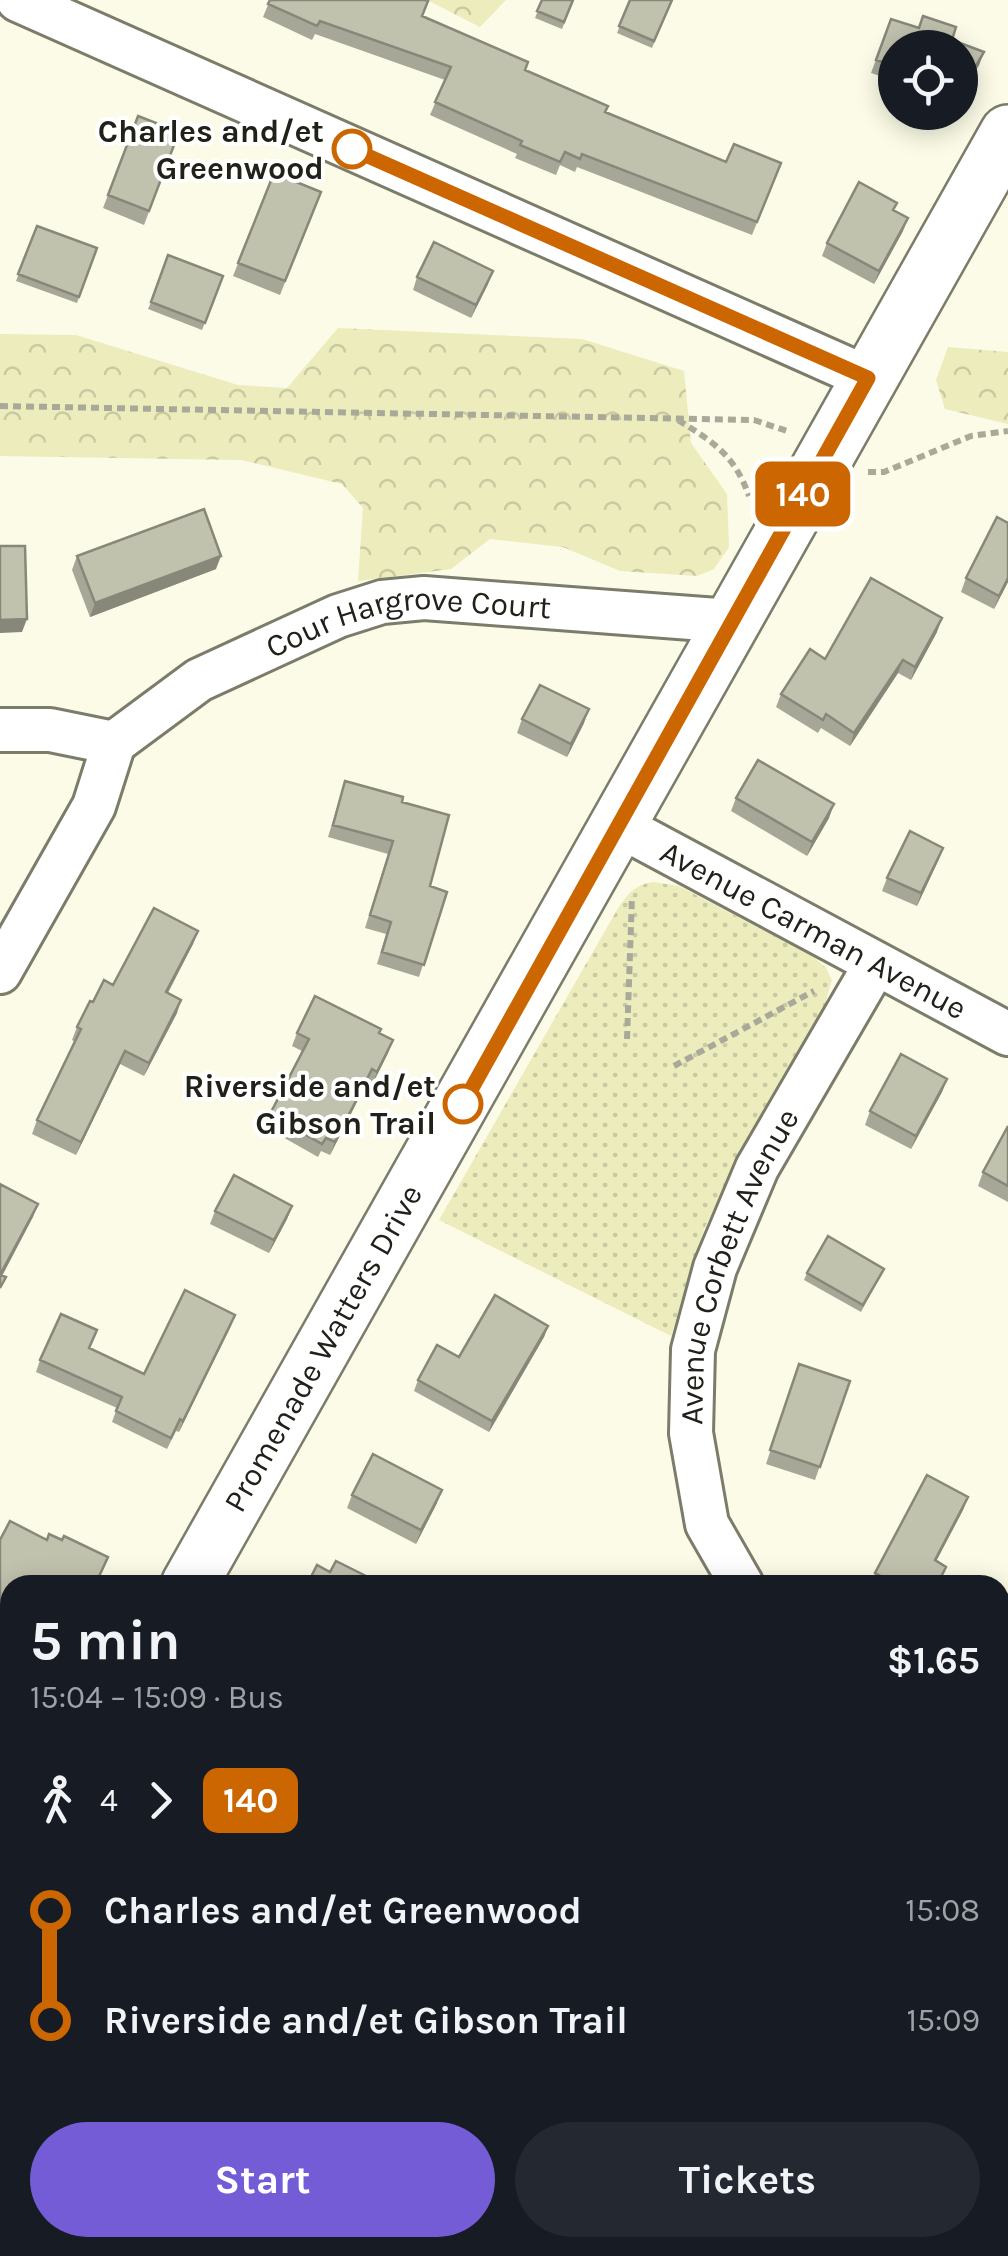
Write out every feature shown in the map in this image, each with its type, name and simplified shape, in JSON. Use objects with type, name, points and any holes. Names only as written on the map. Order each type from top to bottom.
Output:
[{"type":"main road","name":"Promenade Watters Drive","points":[[195,1575],[1008,133]]},
{"type":"street","points":[[18,0],[868,378]]},
{"type":"street","name":"Cour Hargrove Court","points":[[114,743],[199,680],[338,616],[382,602],[424,598],[732,621]]},
{"type":"street","points":[[0,730],[50,730],[114,743],[94,806],[0,972]]},
{"type":"street","name":"Avenue Carman Avenue","points":[[618,825],[1008,1034]]},
{"type":"street","name":"Avenue Corbett Avenue","points":[[736,1575],[707,1524],[691,1433],[693,1350],[715,1268],[758,1168],[875,965]]},
{"type":"path","points":[[0,406],[754,420],[792,434]]},
{"type":"path","points":[[677,419],[720,446],[737,468],[752,505]]},
{"type":"path","points":[[861,473],[884,472],[971,436],[1008,431]]},
{"type":"path","points":[[626,1039],[632,890]]},
{"type":"path","points":[[674,1066],[823,986]]},
{"type":"green space","points":[[427,0],[506,0],[480,27]]},
{"type":"green space","points":[[338,328],[582,339],[684,371],[691,443],[727,494],[729,547],[714,569],[697,576],[620,571],[563,547],[490,539],[451,569],[358,581],[363,508],[342,484],[241,460],[0,456],[0,334],[76,335],[238,385],[287,388]]},
{"type":"green space","points":[[948,347],[1008,352],[1008,424],[945,409],[936,380]]},
{"type":"green space","points":[[653,882],[679,886],[814,957],[832,980],[822,1015],[752,1134],[704,1229],[671,1336],[439,1220],[617,910],[632,892]]},
{"type":"building","points":[[270,0],[425,0],[428,1],[422,16],[528,62],[525,70],[608,106],[605,112],[726,162],[734,144],[781,163],[757,222],[582,154],[580,159],[565,152],[560,162],[435,102],[451,67],[320,21],[317,26],[268,4]]},
{"type":"building","points":[[542,0],[573,0],[564,22],[537,11]]},
{"type":"building","points":[[630,0],[672,0],[654,41],[619,26]]},
{"type":"building","points":[[923,16],[956,27],[887,30],[891,19],[919,28]]},
{"type":"building","points":[[138,116],[179,132],[149,211],[108,195]]},
{"type":"building","points":[[274,173],[321,192],[285,281],[238,263]]},
{"type":"building","points":[[859,182],[897,203],[893,210],[908,218],[879,271],[827,243]]},
{"type":"building","points":[[37,226],[97,248],[79,297],[18,274]]},
{"type":"building","points":[[434,242],[493,271],[476,305],[417,277]]},
{"type":"building","points":[[168,255],[223,276],[205,323],[151,302]]},
{"type":"building","points":[[204,509],[221,556],[95,603],[77,556]]},
{"type":"building","points":[[997,517],[1008,523],[1008,578],[999,596],[966,578]]},
{"type":"building","points":[[0,546],[25,546],[27,619],[0,620]]},
{"type":"building","points":[[871,578],[942,618],[915,667],[903,660],[854,733],[826,714],[823,720],[781,694],[810,649],[825,659]]},
{"type":"building","points":[[540,685],[589,709],[571,744],[522,719]]},
{"type":"building","points":[[758,760],[834,804],[812,842],[736,798]]},
{"type":"building","points":[[345,781],[449,815],[430,886],[447,892],[424,965],[382,952],[391,922],[370,915],[393,841],[333,825]]},
{"type":"building","points":[[910,831],[943,848],[921,893],[887,878]]},
{"type":"building","points":[[154,908],[198,931],[166,992],[181,1000],[149,1063],[125,1051],[81,1142],[37,1120],[81,1029],[77,1027],[90,1001],[93,1002],[104,980],[113,985]]},
{"type":"building","points":[[315,996],[381,1029],[379,1033],[393,1040],[377,1072],[372,1069],[335,1142],[326,1138],[322,1144],[270,1114],[309,1039],[297,1033]]},
{"type":"building","points":[[901,1054],[947,1079],[916,1136],[870,1111]]},
{"type":"building","points":[[1008,1126],[1008,1186],[983,1172]]},
{"type":"building","points":[[234,1175],[292,1206],[274,1240],[215,1211]]},
{"type":"building","points":[[0,1184],[38,1204],[0,1275]]},
{"type":"building","points":[[828,1236],[884,1269],[863,1305],[807,1273]]},
{"type":"building","points":[[185,1290],[235,1315],[171,1438],[116,1411],[122,1397],[40,1360],[61,1314],[97,1330],[89,1348],[144,1374]]},
{"type":"building","points":[[495,1295],[548,1326],[492,1421],[418,1380],[437,1345],[459,1357]]},
{"type":"building","points":[[799,1364],[850,1381],[820,1467],[770,1450]]},
{"type":"building","points":[[373,1454],[442,1490],[421,1530],[352,1495]]},
{"type":"building","points":[[927,1475],[968,1497],[935,1560],[946,1567],[942,1575],[875,1573]]},
{"type":"building","points":[[10,1521],[47,1540],[49,1534],[62,1540],[64,1536],[108,1557],[100,1575],[0,1575],[0,1540]]},
{"type":"building","points":[[336,1561],[364,1575],[312,1575],[317,1565],[330,1572]]},
{"type":"bus line","name":"140","points":[[352,149],[868,378],[463,1104]]},
{"type":"place","name":"Charles and/et Greenwood","points":[[352,149]]},
{"type":"place","name":"Riverside and/et Gibson Trail","points":[[463,1104]]}]
